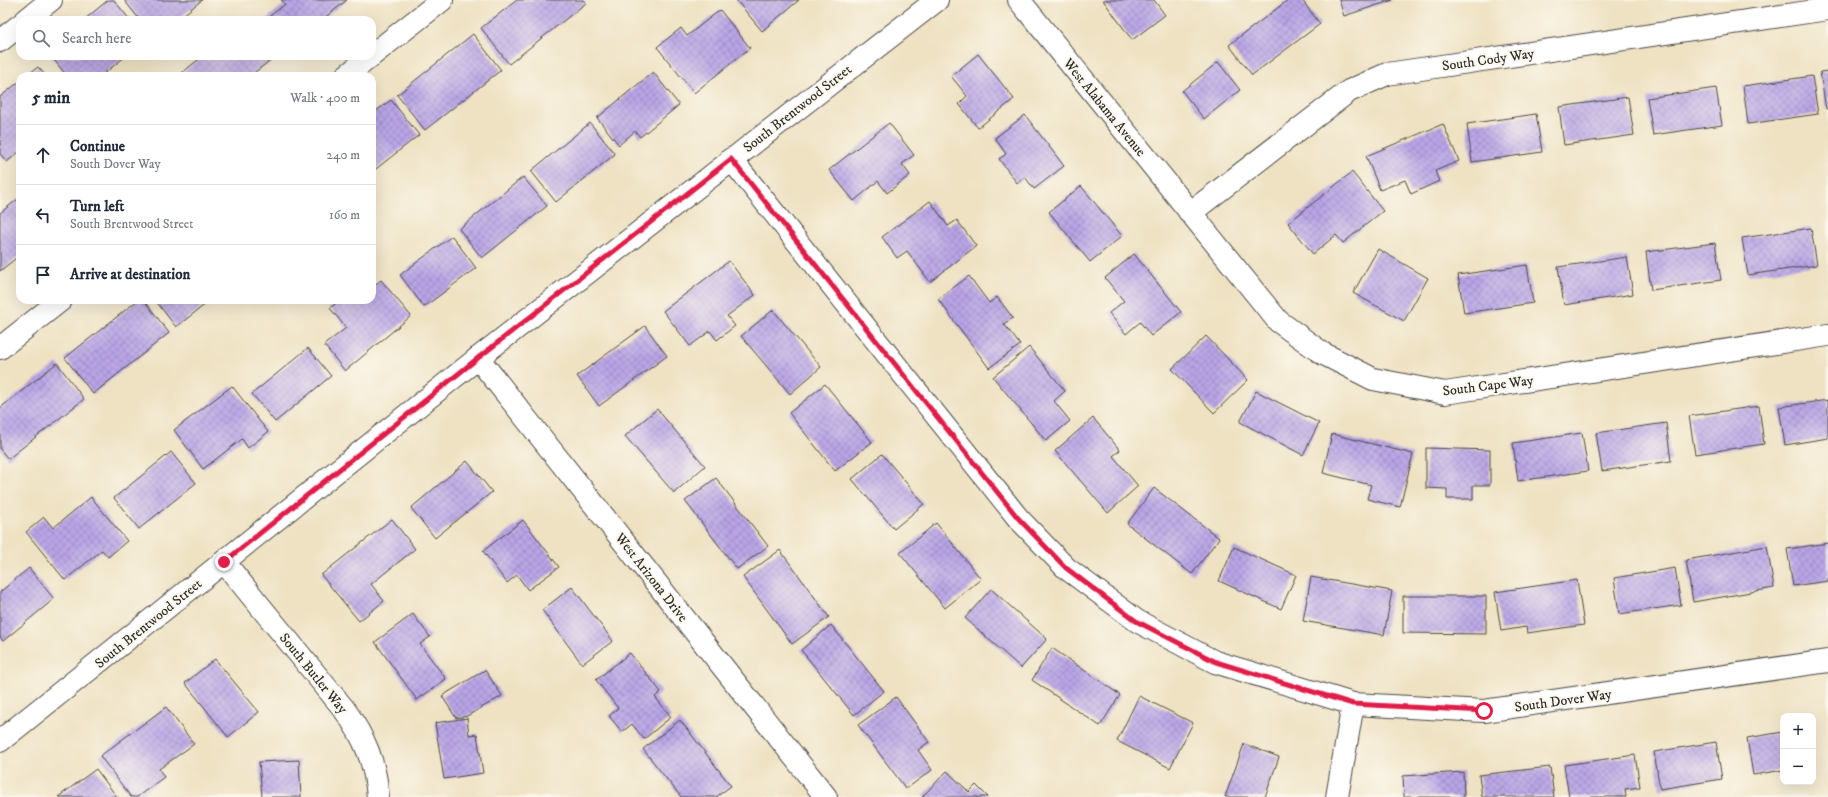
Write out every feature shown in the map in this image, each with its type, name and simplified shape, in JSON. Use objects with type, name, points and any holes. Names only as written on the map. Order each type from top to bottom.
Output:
[{"type":"street","points":[[31,16],[51,0]]},
{"type":"street","points":[[376,53],[442,0]]},
{"type":"street","name":"South Brentwood Street","points":[[0,741],[478,358],[731,159],[937,0]]},
{"type":"street","name":"West Alabama Avenue","points":[[1019,0],[1190,213]]},
{"type":"street","name":"South Cody Way","points":[[1190,213],[1348,91],[1387,74],[1828,9]]},
{"type":"street","points":[[0,40],[16,27]]},
{"type":"street","points":[[351,72],[367,60]]},
{"type":"street","name":"South Dover Way","points":[[731,159],[1018,518],[1066,568],[1136,621],[1216,662],[1353,704],[1484,711],[1828,661]]},
{"type":"street","name":"South Cape Way","points":[[1190,213],[1278,321],[1322,353],[1373,379],[1446,393],[1828,335]]},
{"type":"street","points":[[0,348],[56,304]]},
{"type":"street","name":"West Arizona Drive","points":[[478,358],[826,797]]},
{"type":"street","name":"South Butler Way","points":[[224,562],[344,709],[362,734],[374,768],[378,797]]},
{"type":"street","points":[[1337,797],[1353,704]]},
{"type":"building","points":[[108,0],[114,0],[127,16],[89,16]]},
{"type":"building","points":[[124,0],[202,0],[182,16],[137,16]]},
{"type":"building","points":[[281,0],[347,0],[327,16],[270,16],[285,4]]},
{"type":"building","points":[[517,0],[583,0],[586,3],[509,64],[481,28]]},
{"type":"building","points":[[736,0],[799,0],[762,31]]},
{"type":"building","points":[[1103,0],[1154,0],[1165,15],[1132,40]]},
{"type":"building","points":[[1288,0],[1302,0],[1320,24],[1252,75],[1229,45]]},
{"type":"building","points":[[1339,0],[1393,0],[1344,16]]},
{"type":"building","points":[[720,10],[750,48],[694,93],[657,47],[681,28],[687,36]]},
{"type":"building","points":[[473,34],[501,70],[425,130],[397,95]]},
{"type":"building","points":[[978,54],[1014,99],[978,128],[959,104],[967,96],[951,76]]},
{"type":"building","points":[[54,60],[121,60],[106,72],[64,72]]},
{"type":"building","points":[[198,60],[271,60],[255,72],[183,72]]},
{"type":"building","points":[[1218,62],[1240,90],[1204,119],[1182,91]]},
{"type":"building","points":[[38,67],[42,72],[31,72]]},
{"type":"building","points":[[1828,71],[1828,109],[1826,109],[1820,72]]},
{"type":"building","points":[[653,72],[679,105],[640,137],[635,131],[619,145],[597,118]]},
{"type":"building","points":[[1812,76],[1818,114],[1748,124],[1743,86]]},
{"type":"building","points":[[16,84],[16,154],[7,162],[0,154],[0,97]]},
{"type":"building","points":[[1716,88],[1722,125],[1653,135],[1647,98]]},
{"type":"building","points":[[1628,97],[1634,135],[1564,145],[1559,107]]},
{"type":"building","points":[[391,100],[419,135],[376,169],[376,111]]},
{"type":"building","points":[[1536,114],[1542,152],[1472,162],[1467,124]]},
{"type":"building","points":[[1025,115],[1064,166],[1034,189],[1025,177],[1017,183],[999,159],[1006,154],[995,138]]},
{"type":"building","points":[[590,123],[615,154],[556,202],[531,171]]},
{"type":"building","points":[[889,123],[914,155],[902,164],[910,175],[887,193],[878,181],[854,201],[829,170]]},
{"type":"building","points":[[1443,124],[1459,161],[1435,171],[1439,181],[1411,194],[1405,180],[1380,190],[1366,156]]},
{"type":"building","points":[[1352,172],[1383,211],[1343,243],[1336,235],[1313,254],[1288,223]]},
{"type":"building","points":[[523,177],[547,206],[482,258],[459,229]]},
{"type":"building","points":[[1081,186],[1122,236],[1090,262],[1049,212]]},
{"type":"building","points":[[16,201],[16,258],[0,271],[0,213]]},
{"type":"building","points":[[930,201],[948,226],[957,220],[976,246],[930,282],[907,251],[897,258],[882,237]]},
{"type":"building","points":[[1811,228],[1817,265],[1748,275],[1742,238]]},
{"type":"building","points":[[452,236],[476,268],[424,307],[400,275]]},
{"type":"building","points":[[1715,243],[1721,280],[1651,290],[1646,252]]},
{"type":"building","points":[[1378,249],[1428,278],[1404,321],[1353,293]]},
{"type":"building","points":[[1134,254],[1181,312],[1151,336],[1140,322],[1126,334],[1109,313],[1124,301],[1105,278]]},
{"type":"building","points":[[1627,257],[1633,294],[1564,305],[1558,267]]},
{"type":"building","points":[[729,261],[755,295],[727,316],[735,326],[717,340],[710,331],[690,346],[663,311]]},
{"type":"building","points":[[1527,265],[1533,303],[1464,313],[1458,275]]},
{"type":"building","points":[[969,276],[989,303],[997,297],[1013,318],[1004,324],[1020,345],[989,368],[938,299]]},
{"type":"building","points":[[381,280],[411,316],[345,371],[324,345],[346,328],[330,308],[335,304],[376,304],[376,284]]},
{"type":"building","points":[[133,304],[147,304],[169,333],[93,394],[65,358]]},
{"type":"building","points":[[158,304],[206,304],[176,327]]},
{"type":"building","points":[[773,310],[821,367],[790,394],[741,336]]},
{"type":"building","points":[[645,326],[667,356],[599,406],[577,376]]},
{"type":"building","points":[[1206,336],[1248,380],[1214,413],[1172,369]]},
{"type":"building","points":[[1029,347],[1065,391],[1054,401],[1070,421],[1046,441],[993,377]]},
{"type":"building","points":[[308,348],[331,376],[275,422],[252,394]]},
{"type":"building","points":[[57,363],[84,399],[8,459],[0,449],[0,408]]},
{"type":"building","points":[[825,384],[872,442],[835,471],[789,413]]},
{"type":"building","points":[[232,386],[268,432],[248,448],[242,439],[203,469],[174,430]]},
{"type":"building","points":[[1256,391],[1319,423],[1303,455],[1240,422]]},
{"type":"building","points":[[1828,400],[1828,438],[1785,445],[1779,407]]},
{"type":"building","points":[[1759,406],[1764,444],[1695,454],[1689,416]]},
{"type":"building","points":[[657,409],[705,466],[674,493],[625,436]]},
{"type":"building","points":[[1093,418],[1120,450],[1113,456],[1138,486],[1108,513],[1055,451]]},
{"type":"building","points":[[1666,423],[1671,461],[1602,471],[1596,433]]},
{"type":"building","points":[[1582,433],[1588,471],[1518,481],[1513,443]]},
{"type":"building","points":[[1332,434],[1413,454],[1400,507],[1367,499],[1371,485],[1323,473]]},
{"type":"building","points":[[1426,448],[1490,450],[1490,485],[1473,485],[1473,499],[1447,499],[1447,489],[1426,488]]},
{"type":"building","points":[[171,452],[196,483],[139,529],[114,498]]},
{"type":"building","points":[[882,454],[924,504],[894,529],[852,479]]},
{"type":"building","points":[[467,461],[492,492],[435,538],[411,508]]},
{"type":"building","points":[[716,478],[768,546],[737,569],[685,501]]},
{"type":"building","points":[[1154,488],[1219,538],[1192,574],[1127,524]]},
{"type":"building","points":[[91,497],[127,541],[108,557],[102,550],[65,580],[26,532],[44,517],[53,528]]},
{"type":"building","points":[[392,519],[415,549],[371,584],[384,601],[359,621],[321,575]]},
{"type":"building","points":[[523,520],[559,567],[528,590],[517,575],[507,583],[483,551]]},
{"type":"building","points":[[936,523],[981,579],[945,608],[900,553]]},
{"type":"building","points":[[1828,543],[1828,581],[1793,586],[1787,549]]},
{"type":"building","points":[[1767,546],[1774,588],[1693,602],[1686,560]]},
{"type":"building","points":[[1234,547],[1296,575],[1281,609],[1219,581]]},
{"type":"building","points":[[780,550],[829,617],[792,644],[743,577]]},
{"type":"building","points":[[29,568],[54,599],[3,641],[0,637],[0,592]]},
{"type":"building","points":[[1675,568],[1681,605],[1619,614],[1614,578]]},
{"type":"building","points":[[1311,577],[1392,591],[1384,635],[1303,621]]},
{"type":"building","points":[[1577,580],[1584,625],[1527,633],[1526,627],[1501,631],[1495,592]]},
{"type":"building","points":[[572,587],[613,641],[582,664],[542,610]]},
{"type":"building","points":[[991,589],[1047,639],[1021,668],[965,618]]},
{"type":"building","points":[[1403,596],[1486,596],[1486,634],[1403,633]]},
{"type":"building","points":[[413,614],[430,637],[420,644],[446,679],[417,700],[375,642]]},
{"type":"building","points":[[831,625],[884,691],[854,715],[801,650]]},
{"type":"building","points":[[1052,648],[1120,695],[1100,726],[1032,680]]},
{"type":"building","points":[[630,653],[661,692],[655,697],[671,717],[644,739],[632,724],[622,732],[609,716],[618,708],[596,680]]},
{"type":"building","points":[[215,659],[259,712],[228,737],[185,683]]},
{"type":"building","points":[[485,670],[502,696],[467,716],[456,718],[442,696]]},
{"type":"building","points":[[1139,696],[1193,723],[1170,768],[1117,741]]},
{"type":"building","points":[[896,697],[929,742],[918,750],[932,770],[906,789],[858,725]]},
{"type":"building","points":[[166,707],[194,744],[159,769],[164,777],[137,797],[131,797],[100,756]]},
{"type":"building","points":[[467,718],[469,735],[477,734],[483,773],[444,779],[435,723]]},
{"type":"building","points":[[680,720],[731,786],[716,797],[681,797],[643,749]]},
{"type":"building","points":[[1780,732],[1780,770],[1753,775],[1747,738]]},
{"type":"building","points":[[1716,742],[1722,779],[1660,789],[1654,752]]},
{"type":"building","points":[[1244,744],[1279,757],[1265,797],[1225,797]]},
{"type":"building","points":[[1635,755],[1640,787],[1625,789],[1626,797],[1569,797],[1564,765]]},
{"type":"building","points":[[299,760],[301,797],[262,797],[259,762]]},
{"type":"building","points":[[1550,767],[1554,797],[1482,797],[1479,775]]},
{"type":"building","points":[[96,769],[117,797],[58,797]]},
{"type":"building","points":[[947,771],[969,792],[976,785],[988,797],[922,797]]},
{"type":"building","points":[[1463,772],[1464,797],[1404,797],[1403,776]]},
{"type":"route","points":[[224,562],[478,358],[731,159],[1018,518],[1066,568],[1136,621],[1216,662],[1353,704],[1484,711]]}]
